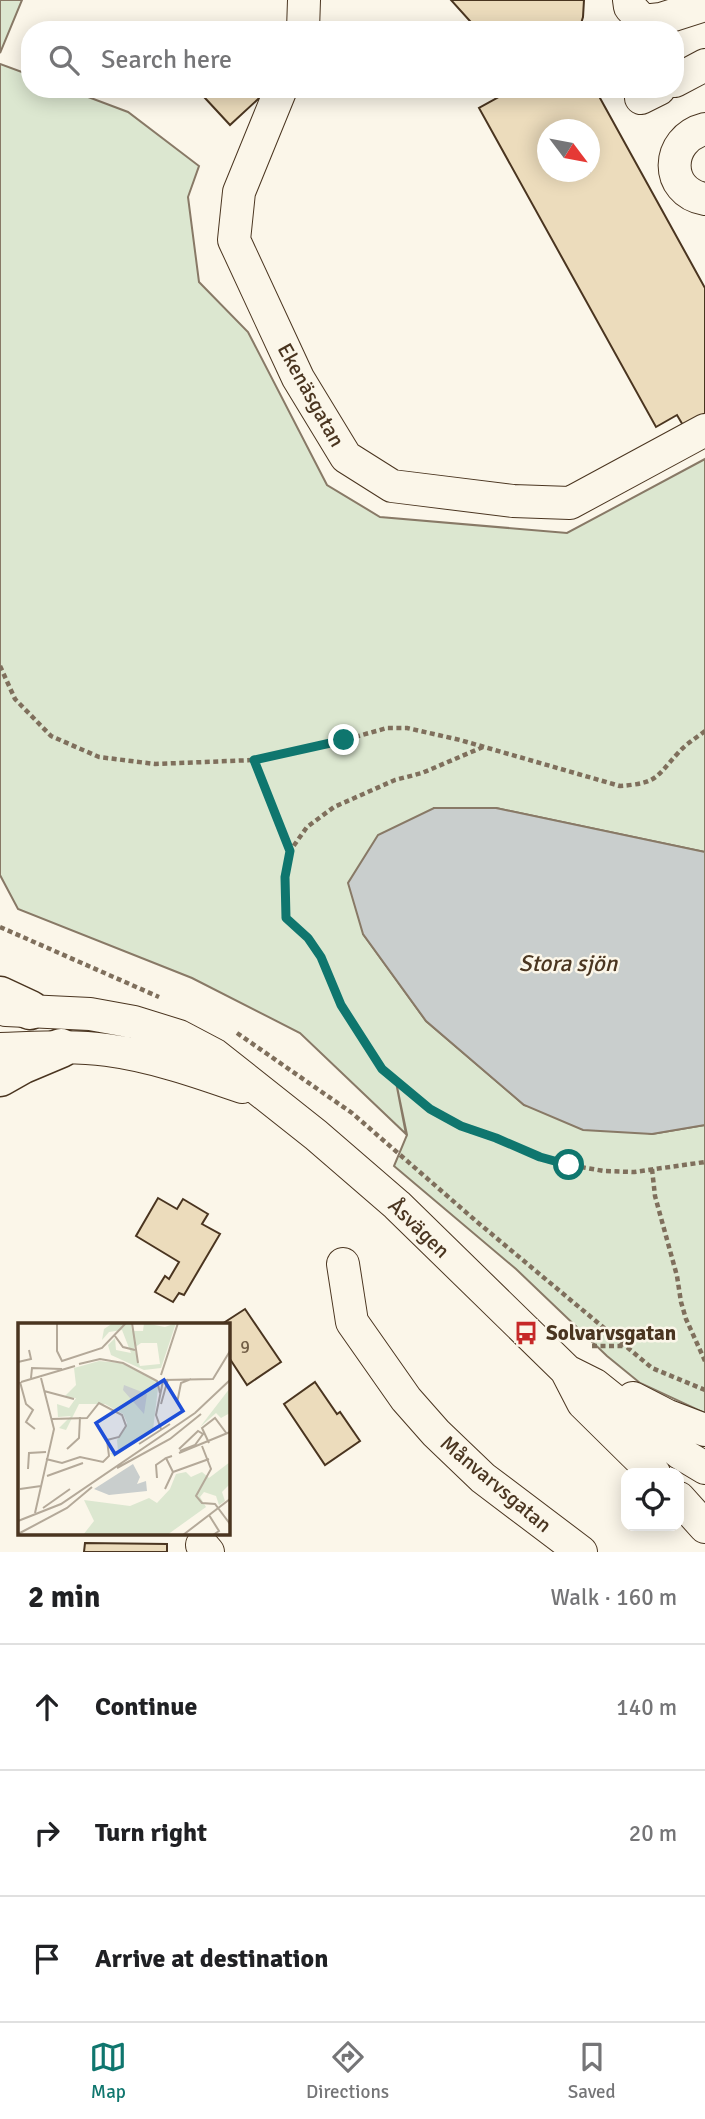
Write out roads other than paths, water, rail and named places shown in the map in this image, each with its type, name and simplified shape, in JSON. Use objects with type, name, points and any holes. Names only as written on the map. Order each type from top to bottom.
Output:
[{"type":"highway","points":[[0,1077],[61,1048]]},
{"type":"street","points":[[303,21],[304,0]]},
{"type":"street","points":[[629,0],[630,7],[643,21],[661,19],[705,5]]},
{"type":"street","points":[[684,76],[705,65]]},
{"type":"street","name":"Ekenäsgatan","points":[[277,98],[239,192],[234,240],[298,378],[346,457],[392,486],[513,501],[570,503],[705,430]]},
{"type":"street","points":[[705,130],[691,134],[683,142],[674,162],[680,184],[688,192],[705,199]]},
{"type":"street","name":"Åsvägen","points":[[10,1005],[134,1022],[179,1037],[215,1055],[316,1135],[397,1205],[556,1361],[583,1403],[649,1468]]},
{"type":"street","name":"Åsvägen","points":[[0,1049],[107,1050],[156,1060],[264,1094]]},
{"type":"street","name":"Månvarvsgatan","points":[[343,1264],[352,1322],[406,1399],[482,1478],[581,1552]]},
{"type":"street","points":[[556,1361],[668,1416],[705,1430]]},
{"type":"street","name":"Åsvägen","points":[[556,1361],[595,1385],[680,1453],[705,1468]]},
{"type":"street","points":[[684,1504],[705,1527]]},
{"type":"water","name":"Stora sjön","points":[[434,808],[496,808],[705,852],[705,1125],[652,1134],[583,1130],[524,1105],[426,1021],[363,934],[348,883],[378,835]]},
{"type":"place","name":"Solvarvsgatan","points":[[526,1333]]}]
